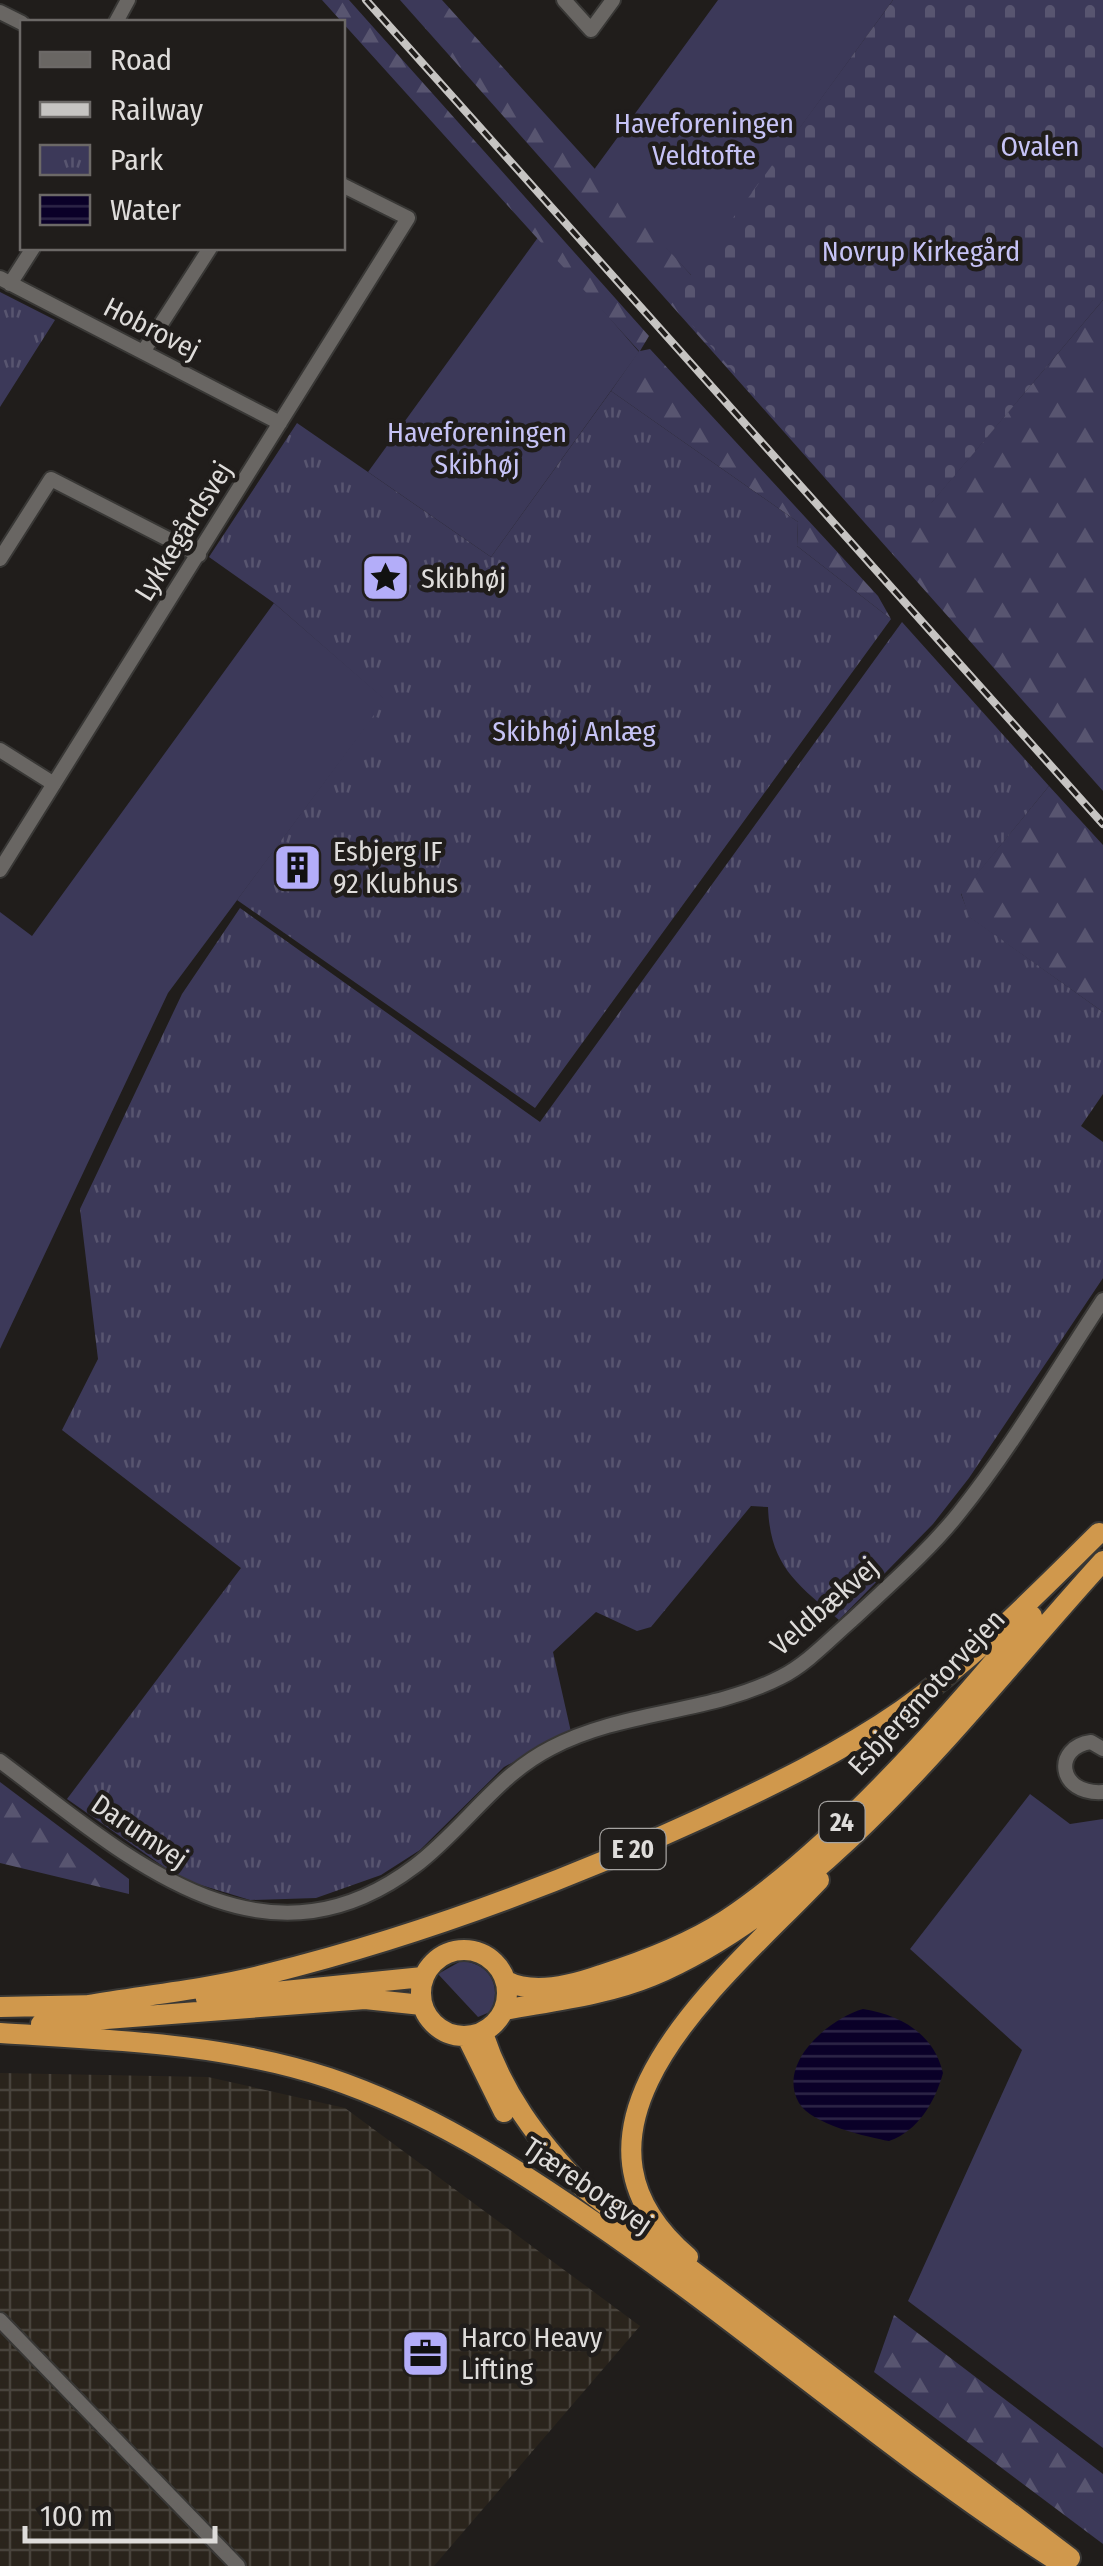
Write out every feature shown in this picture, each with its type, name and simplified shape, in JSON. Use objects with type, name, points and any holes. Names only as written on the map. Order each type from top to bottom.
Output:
[{"type":"highway","name":"Esbjergmotorvejen","points":[[506,1981],[518,1987],[565,1984],[658,1957],[724,1921],[767,1889],[901,1762],[1022,1628],[1101,1531]]},
{"type":"highway","name":"E 20","points":[[88,2005],[264,1975],[340,1954],[576,1872],[704,1817],[811,1764],[902,1710],[1002,1629],[1101,1531]]},
{"type":"highway","name":"Esbjergmotorvejen","points":[[504,2010],[651,1976],[735,1932],[808,1875],[916,1770],[1103,1561]]},
{"type":"highway","points":[[780,2338],[663,2230],[635,2171],[634,2120],[650,2072],[674,2035],[916,1770]]},
{"type":"highway","name":"E 20","points":[[0,2007],[131,2006],[423,1977],[448,1952],[472,1950],[493,1961],[506,1981]]},
{"type":"highway","points":[[423,1977],[422,2005],[440,2030],[474,2035],[528,2125],[581,2186],[1049,2539],[1078,2566]]},
{"type":"highway","points":[[474,2035],[504,2010],[506,1981]]},
{"type":"highway","name":"Tjæreborgvej","points":[[0,2030],[364,1998],[422,2005]]},
{"type":"highway","name":"Tjæreborgvej","points":[[0,2030],[209,2050],[339,2082],[404,2107],[478,2145],[636,2250],[1065,2566]]},
{"type":"highway","points":[[474,2035],[490,2088],[536,2156],[636,2250]]},
{"type":"street","points":[[564,0],[591,30],[614,0]]},
{"type":"street","name":"Lykkegårdsvej","points":[[0,870],[408,218],[345,186]]},
{"type":"street","points":[[5,281],[31,250]]},
{"type":"street","points":[[143,352],[209,250]]},
{"type":"street","name":"Hobrovej","points":[[5,281],[280,423]]},
{"type":"street","points":[[0,560],[51,480],[198,555]]},
{"type":"street","points":[[0,750],[54,784]]},
{"type":"street","name":"Veldbækvej","points":[[382,1886],[441,1846],[524,1762],[592,1731],[728,1700],[785,1675],[823,1646],[957,1515],[1103,1300]]},
{"type":"street","points":[[1103,1749],[1091,1742],[1082,1743],[1069,1756],[1065,1769],[1071,1786],[1079,1791],[1103,1792]]},
{"type":"street","name":"Darumvej","points":[[0,1761],[146,1870],[216,1902],[298,1910],[338,1903],[382,1886]]},
{"type":"street","points":[[0,2320],[238,2566]]},
{"type":"shaded area","points":[[0,2073],[208,2077],[345,2108],[640,2326],[434,2566],[0,2566]]},
{"type":"green space","points":[[322,0],[349,0],[649,336],[640,351],[650,349],[878,596],[891,619],[797,546],[798,522],[611,391],[639,351],[345,25],[345,20],[340,20]]},
{"type":"green space","points":[[400,0],[442,0],[691,275],[799,128],[931,503],[1103,300],[1103,791]]},
{"type":"green space","name":"Haveforeningen Veldtofte","points":[[718,0],[893,0],[692,276],[593,171]]},
{"type":"green space","name":"Novrup Kirkegård","points":[[893,0],[1103,0],[1103,300],[891,551],[672,302]]},
{"type":"green space","name":"Haveforeningen Skibhøj","points":[[539,236],[639,352],[491,557],[368,472]]},
{"type":"green space","points":[[0,292],[55,320],[0,407]]},
{"type":"green space","name":"Skibhøj Anlæg","points":[[611,391],[798,522],[797,546],[891,619],[535,1108],[237,900],[385,700],[274,603],[209,557],[297,423],[491,557]]},
{"type":"green space","points":[[274,603],[386,700],[168,993],[0,1349],[0,912],[32,936]]},
{"type":"green space","points":[[902,622],[1049,786],[961,894],[970,917],[1103,1012],[1103,1094],[1081,1126],[1103,1142],[1103,1278],[969,1478],[933,1524],[839,1620],[788,1572],[774,1544],[768,1507],[751,1506],[651,1627],[637,1631],[596,1612],[553,1652],[571,1732],[504,1767],[420,1850],[381,1875],[316,1898],[250,1900],[181,1879],[67,1799],[241,1568],[62,1430],[98,1359],[80,1209],[182,994],[240,908],[540,1122]]},
{"type":"green space","points":[[1049,786],[1103,845],[1103,1012],[969,917],[961,893]]},
{"type":"green space","points":[[0,1782],[129,1879],[129,1894],[0,1863]]},
{"type":"green space","points":[[1030,1794],[1070,1824],[1103,1819],[1103,2448],[908,2301],[1022,2050],[910,1949]]},
{"type":"green space","points":[[461,1961],[480,1966],[491,1978],[495,1994],[490,2012],[478,2017],[438,1974]]},
{"type":"green space","points":[[894,2315],[1103,2474],[1103,2544],[874,2372]]},
{"type":"water","points":[[863,2009],[890,2016],[924,2037],[943,2073],[917,2123],[889,2141],[815,2117],[799,2103],[794,2088],[800,2058],[810,2044],[836,2022]]},
{"type":"railway","points":[[366,0],[1103,824]]},
{"type":"place","name":"Skibhøj","points":[[386,578]]},
{"type":"place","name":"Esbjerg IF 92 Klubhus","points":[[298,867]]},
{"type":"place","name":"Harco Heavy Lifting","points":[[426,2353]]},
{"type":"park label","name":"Ovalen","points":[[1040,146]]}]
